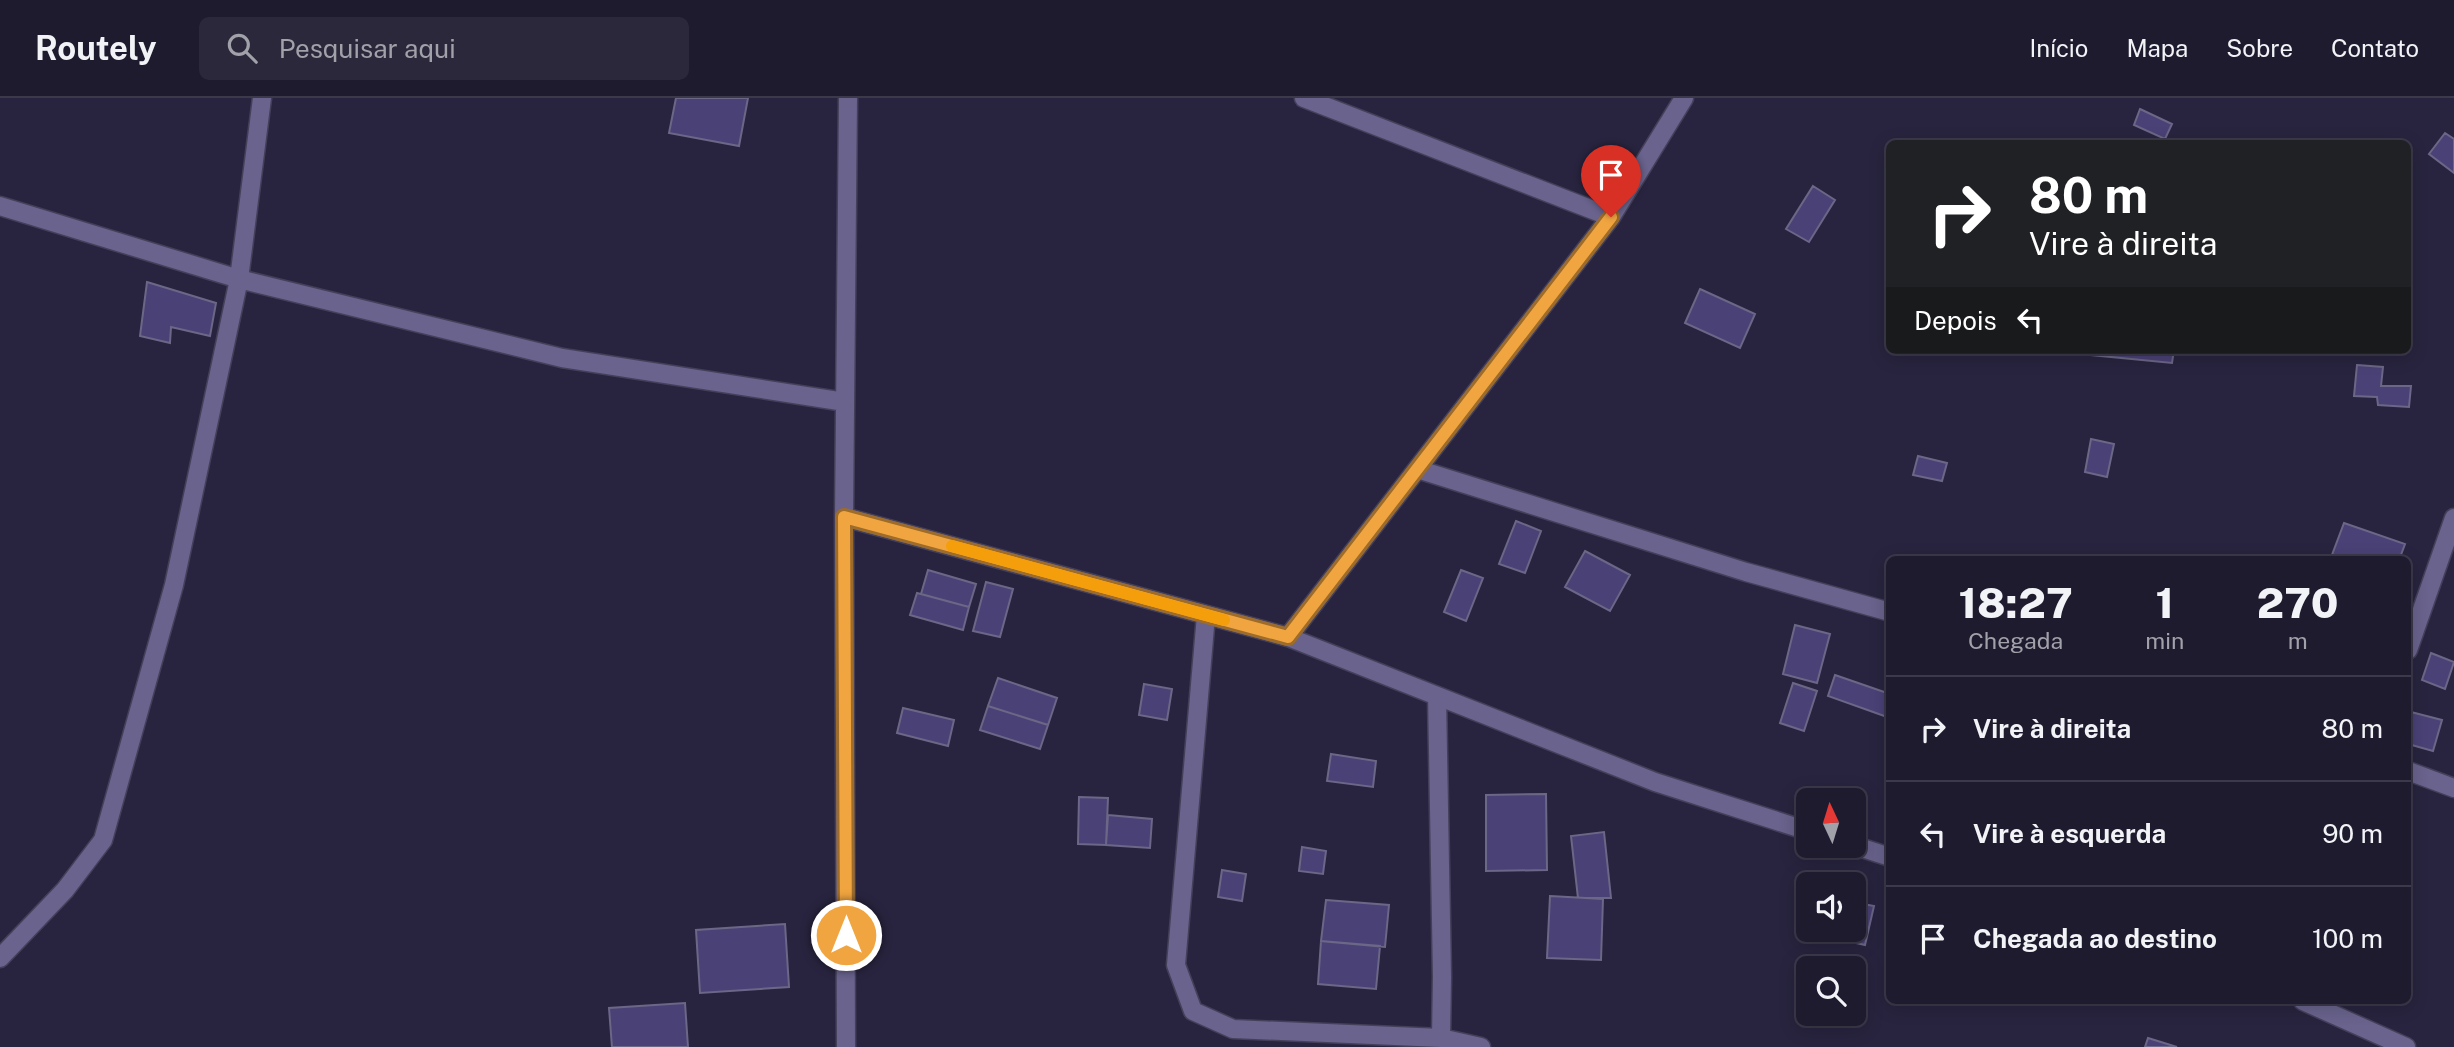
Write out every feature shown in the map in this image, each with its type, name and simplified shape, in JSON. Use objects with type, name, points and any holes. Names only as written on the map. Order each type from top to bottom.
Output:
[{"type":"street","points":[[3,949],[65,890],[103,840],[174,585],[239,279],[262,98]]},
{"type":"street","points":[[846,1047],[844,517],[848,98]]},
{"type":"street","points":[[1304,98],[1611,217]]},
{"type":"street","points":[[1288,637],[1611,217],[1684,98]]},
{"type":"street","points":[[0,206],[239,279],[562,358],[845,402]]},
{"type":"street","points":[[1417,469],[1746,572],[1886,611]]},
{"type":"street","points":[[844,517],[1288,637],[1655,782],[1796,827]]},
{"type":"street","points":[[2411,641],[2454,518]]},
{"type":"street","points":[[1206,615],[1176,965],[1193,1011],[1233,1029],[1441,1038],[1481,1047]]},
{"type":"street","points":[[1437,696],[1441,1038]]},
{"type":"street","points":[[2411,772],[2454,788]]},
{"type":"street","points":[[1866,849],[1886,856]]},
{"type":"street","points":[[2310,1004],[2406,1047]]},
{"type":"building","points":[[676,98],[748,98],[739,146],[669,133]]},
{"type":"building","points":[[2140,109],[2172,124],[2165,139],[2134,125]]},
{"type":"building","points":[[2445,133],[2454,139],[2454,173],[2429,154]]},
{"type":"building","points":[[1813,186],[1835,200],[1809,242],[1786,229]]},
{"type":"building","points":[[147,282],[216,303],[210,336],[171,327],[170,343],[140,336]]},
{"type":"building","points":[[1700,289],[1755,314],[1740,348],[1685,323]]},
{"type":"building","points":[[2091,354],[2173,354],[2172,363]]},
{"type":"building","points":[[2357,365],[2383,367],[2381,386],[2411,386],[2409,407],[2378,405],[2377,397],[2354,396]]},
{"type":"building","points":[[2091,439],[2114,444],[2107,477],[2085,472]]},
{"type":"building","points":[[1918,456],[1947,463],[1942,481],[1913,475]]},
{"type":"building","points":[[1516,521],[1541,531],[1525,573],[1499,564]]},
{"type":"building","points":[[2344,523],[2405,544],[2400,556],[2332,555]]},
{"type":"building","points":[[1585,551],[1630,575],[1610,611],[1565,587]]},
{"type":"building","points":[[928,570],[976,584],[969,607],[921,594]]},
{"type":"building","points":[[1461,570],[1483,578],[1466,621],[1444,612]]},
{"type":"building","points":[[986,582],[1013,589],[1000,637],[973,631]]},
{"type":"building","points":[[917,593],[969,607],[963,630],[910,615]]},
{"type":"building","points":[[1795,625],[1830,634],[1817,683],[1783,674]]},
{"type":"building","points":[[2431,653],[2454,662],[2445,689],[2422,680]]},
{"type":"building","points":[[1835,675],[1886,693],[1886,717],[1828,696]]},
{"type":"building","points":[[998,678],[1057,698],[1048,725],[988,706]]},
{"type":"building","points":[[1793,683],[1817,691],[1804,731],[1780,723]]},
{"type":"building","points":[[1144,684],[1172,689],[1167,720],[1139,715]]},
{"type":"building","points":[[988,706],[1048,725],[1040,749],[980,730]]},
{"type":"building","points":[[903,708],[954,720],[948,746],[897,733]]},
{"type":"building","points":[[2411,712],[2442,720],[2433,751],[2411,745]]},
{"type":"building","points":[[1331,754],[1376,761],[1373,787],[1327,781]]},
{"type":"building","points":[[1546,794],[1547,870],[1486,871],[1486,795]]},
{"type":"building","points":[[1079,797],[1108,798],[1106,845],[1078,844]]},
{"type":"building","points":[[1108,815],[1152,819],[1150,848],[1106,845]]},
{"type":"building","points":[[1604,832],[1611,898],[1578,898],[1571,836]]},
{"type":"building","points":[[1302,847],[1326,851],[1323,874],[1299,871]]},
{"type":"building","points":[[1222,870],[1246,874],[1242,901],[1218,897]]},
{"type":"building","points":[[1550,896],[1603,899],[1601,960],[1547,958]]},
{"type":"building","points":[[1326,900],[1389,905],[1385,947],[1321,941]]},
{"type":"building","points":[[1866,904],[1874,906],[1866,941]]},
{"type":"building","points":[[785,924],[789,987],[700,993],[696,930]]},
{"type":"building","points":[[1321,941],[1380,946],[1376,989],[1318,984]]},
{"type":"building","points":[[685,1003],[688,1047],[612,1047],[609,1008]]},
{"type":"building","points":[[2148,1038],[2177,1047],[2145,1047]]},
{"type":"slow traffic","points":[[952,546],[1224,620]]},
{"type":"route","points":[[846,935],[844,517],[1288,637],[1611,217]]}]
